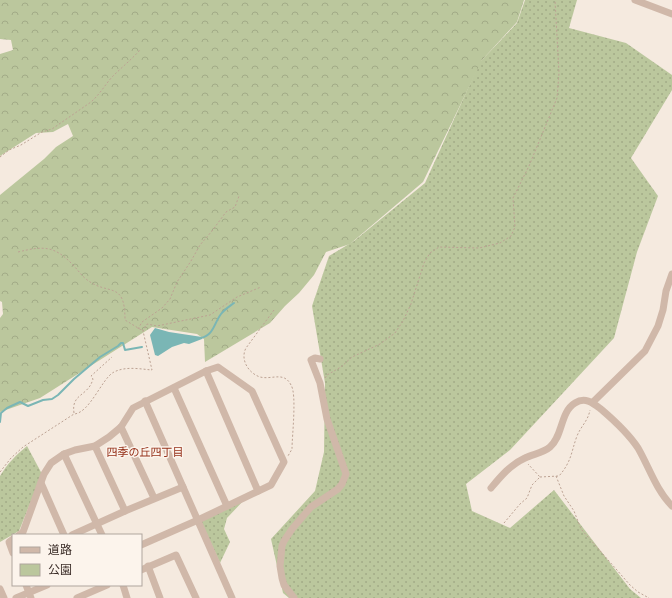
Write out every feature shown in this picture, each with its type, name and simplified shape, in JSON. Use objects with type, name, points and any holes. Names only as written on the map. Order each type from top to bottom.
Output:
[{"type":"street","points":[[635,0],[672,14]]},
{"type":"street","points":[[593,402],[644,351],[658,326],[663,310],[666,291],[672,274]]},
{"type":"street","points":[[294,598],[284,585],[282,578],[280,566],[282,546],[292,529],[311,507],[338,489],[346,474],[327,419],[320,383],[311,360],[320,358]]},
{"type":"street","points":[[20,534],[23,532],[44,474],[51,463],[64,454],[75,450],[96,446],[121,427],[133,408],[206,371],[218,368],[252,391],[284,462],[270,485],[198,520],[142,545]]},
{"type":"street","points":[[206,371],[258,491]]},
{"type":"street","points":[[174,388],[227,506]]},
{"type":"street","points":[[491,488],[506,470],[523,458],[551,447],[558,437],[569,409],[575,403],[583,400],[593,402],[628,434],[638,449],[657,486],[672,506]]},
{"type":"street","points":[[145,402],[232,598]]},
{"type":"street","points":[[121,427],[154,498]]},
{"type":"street","points":[[96,446],[125,510]]},
{"type":"street","points":[[64,454],[101,534]]},
{"type":"street","points":[[41,483],[64,534]]},
{"type":"street","points":[[74,534],[125,510],[183,487]]},
{"type":"street","points":[[142,569],[176,555],[196,598]]},
{"type":"street","points":[[148,566],[160,598]]},
{"type":"street","points":[[16,598],[30,595],[45,586]]},
{"type":"street","points":[[77,598],[92,595],[106,586]]},
{"type":"street","points":[[123,586],[127,598]]},
{"type":"street","points":[[0,589],[4,598]]},
{"type":"path","points":[[320,383],[327,375],[342,367],[352,357],[380,344],[395,333],[403,322],[411,304],[424,264],[430,253],[439,247],[479,248],[500,243],[511,236],[515,227],[513,198],[529,166],[557,98],[559,73],[555,0]]},
{"type":"path","points":[[0,157],[9,150],[21,145],[42,132],[52,129],[91,102],[112,77],[129,63],[140,50]]},
{"type":"path","points":[[138,329],[142,322],[162,308],[170,299],[177,282],[200,245],[226,212],[235,207],[239,196]]},
{"type":"path","points":[[18,252],[43,248],[60,253],[86,279],[117,292],[123,298],[125,320],[138,329],[144,331]]},
{"type":"path","points":[[0,472],[22,447],[74,414],[82,411],[113,372],[130,369],[152,370],[144,331],[148,324],[157,326],[210,315],[237,297],[262,287]]},
{"type":"path","points":[[274,310],[246,348],[243,358],[245,364],[257,375],[263,377],[281,377],[292,385],[294,395],[292,449],[283,460]]},
{"type":"path","points":[[74,414],[73,408],[75,400],[89,388],[93,379],[91,376],[112,357]]},
{"type":"path","points":[[504,523],[527,498],[532,484],[540,476],[559,476],[564,470],[571,458],[577,437],[587,421],[593,402]]},
{"type":"path","points":[[523,458],[540,476]]},
{"type":"path","points":[[556,476],[564,496],[574,511],[581,529],[630,585],[638,592],[649,598]]},
{"type":"green space","points":[[0,0],[524,0],[517,22],[482,60],[423,182],[350,244],[326,252],[314,275],[270,323],[205,362],[204,339],[197,334],[152,327],[40,398],[0,412],[0,318],[3,314],[2,302],[0,301],[0,195],[44,159],[56,147],[73,136],[68,124],[53,132],[36,133],[0,156],[0,54],[13,50],[11,40],[0,39]]},
{"type":"green space","points":[[525,0],[577,0],[569,28],[626,43],[672,75],[672,90],[631,158],[658,196],[637,252],[614,338],[510,450],[466,484],[472,511],[510,528],[554,490],[630,589],[641,598],[289,598],[283,593],[271,539],[315,491],[324,452],[325,383],[312,306],[329,256],[354,241],[425,183],[480,62],[517,23]]},
{"type":"green space","points":[[27,446],[42,474],[19,531],[0,542],[0,476],[19,453]]},
{"type":"green space","points":[[245,499],[227,518],[224,529],[230,542],[220,563],[201,521]]},
{"type":"water","points":[[155,328],[169,332],[202,337],[202,339],[189,344],[184,343],[172,347],[158,356],[155,355],[150,335]]},
{"type":"waterway","points":[[201,338],[209,334],[221,314],[234,303]]},
{"type":"waterway","points":[[0,422],[1,413],[7,408],[20,402],[28,406],[43,400],[52,399],[100,357],[121,343],[123,343],[125,350],[142,347]]},
{"type":"district","name":"四季の丘四丁目","points":[[145,452]]}]
